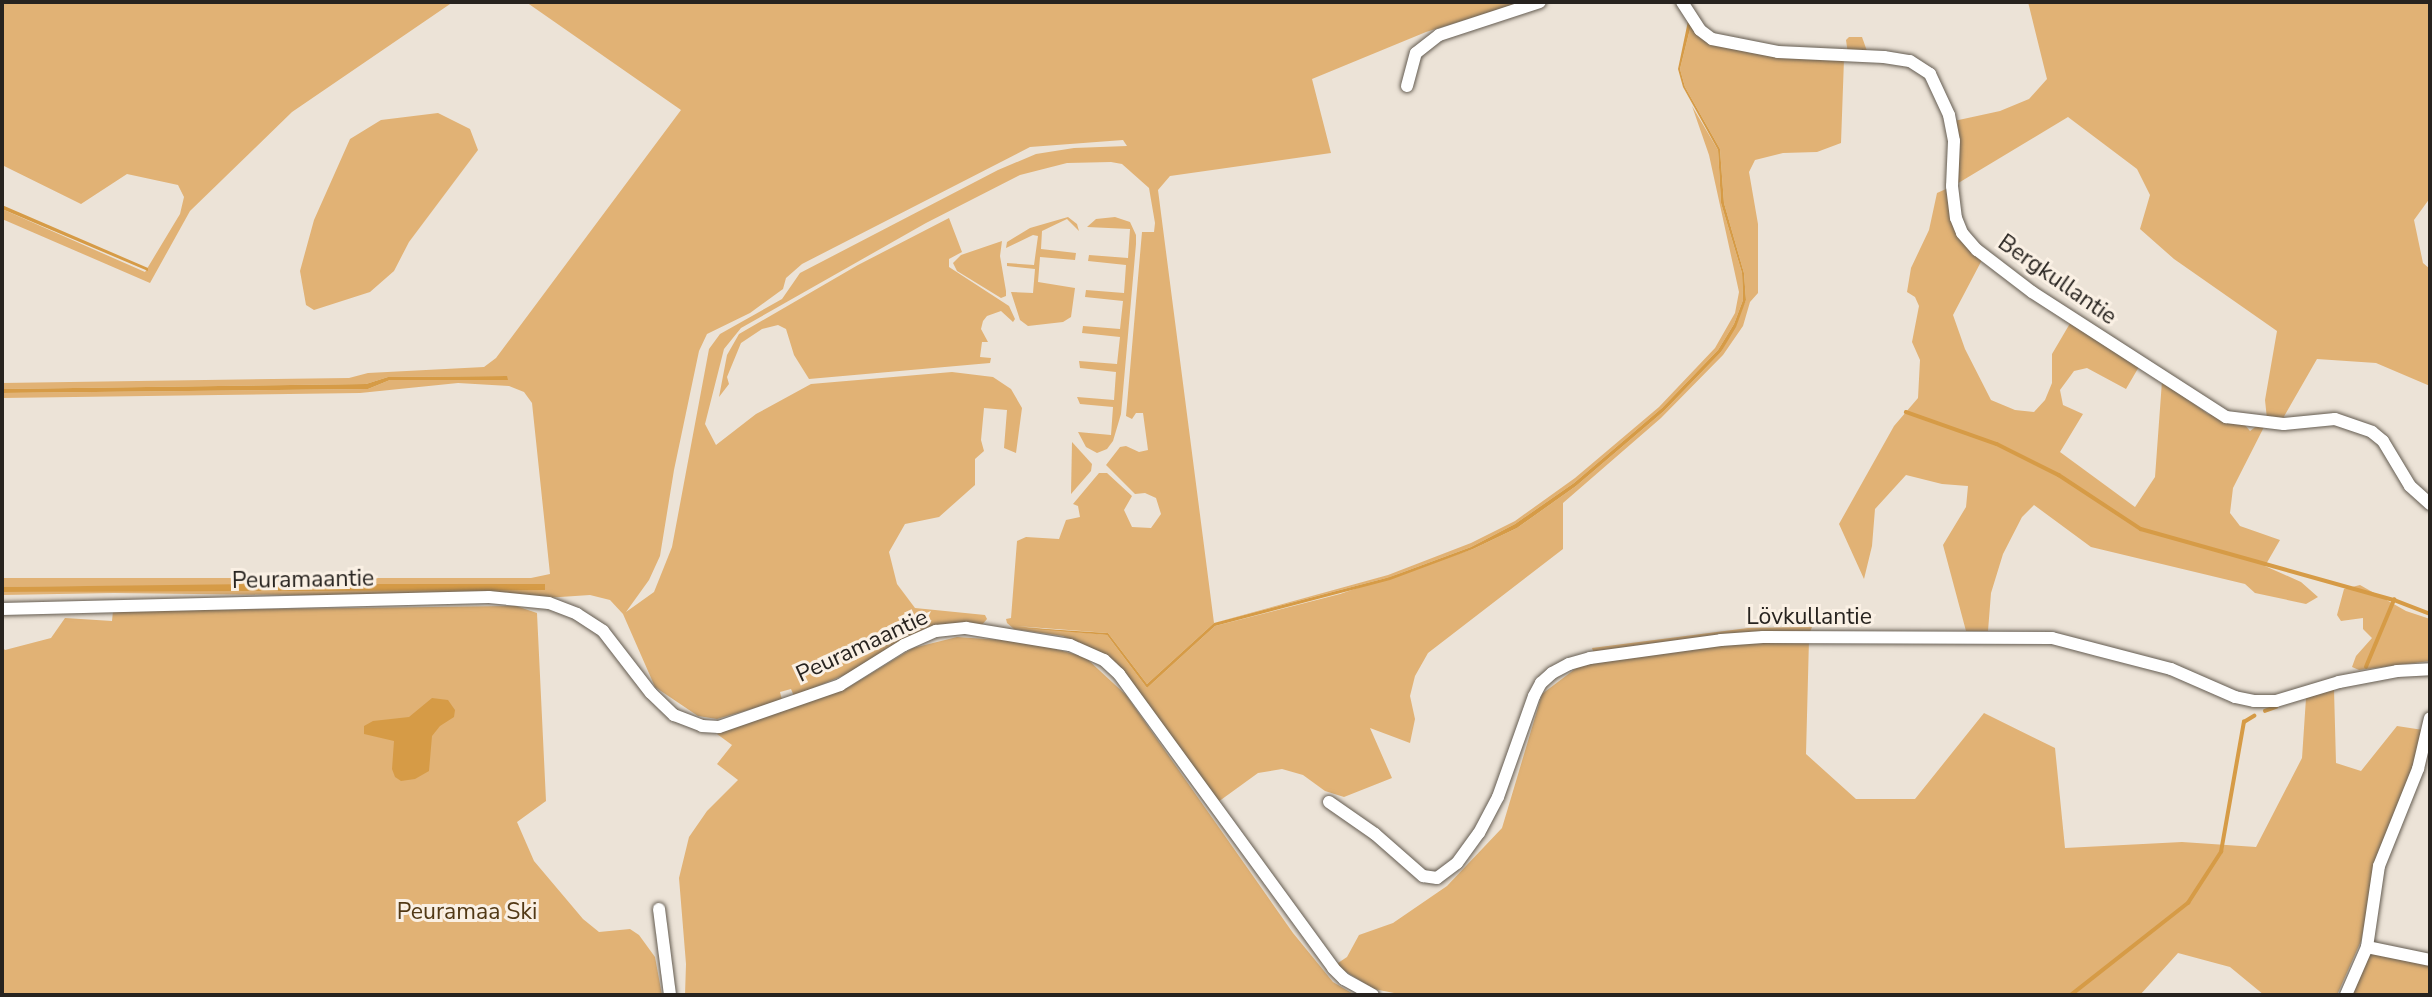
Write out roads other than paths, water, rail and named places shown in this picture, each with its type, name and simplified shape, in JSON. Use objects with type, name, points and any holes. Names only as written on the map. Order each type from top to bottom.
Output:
[{"type":"street","points":[[1407,86],[1416,53],[1438,35],[1540,2]]},
{"type":"street","name":"Bergkullantie","points":[[1682,2],[1700,30],[1712,39],[1778,52],[1884,57],[1910,61],[1930,74],[1942,94],[1954,141],[1952,186],[1956,218],[1962,233],[1977,250],[2032,292],[2226,417],[2284,424],[2335,419],[2372,432],[2383,441],[2410,486],[2430,504]]},
{"type":"street","name":"Peuramaantie","points":[[2,609],[489,597],[549,603],[577,614],[603,631],[651,693],[674,715],[702,726],[719,727],[840,685],[904,645],[936,631],[966,628],[1069,645],[1088,651],[1119,674],[1333,968],[1344,979],[1373,995]]},
{"type":"street","name":"Lövkullantie","points":[[1329,802],[1375,834],[1423,876],[1437,878],[1457,863],[1479,833],[1498,797],[1534,696],[1541,683],[1552,673],[1572,662],[1590,658],[1721,640],[1762,637],[2052,638],[2171,669],[2235,697],[2254,701],[2276,701],[2339,682],[2430,668]]},
{"type":"street","points":[[2346,995],[2367,947],[2379,866],[2418,769],[2430,718]]},
{"type":"street","points":[[659,909],[670,995]]},
{"type":"street","points":[[2367,947],[2430,960]]},
{"type":"waterway","points":[[1906,412],[1997,444],[2059,475],[2141,529],[2394,600]]},
{"type":"waterway","points":[[2366,667],[2394,600],[2430,614]]},
{"type":"waterway","points":[[2265,711],[2276,707]]},
{"type":"waterway","points":[[2071,995],[2188,903],[2221,852],[2244,722],[2254,716]]},
{"type":"park label","name":"Peuramaa Ski","points":[[467,912]]}]
